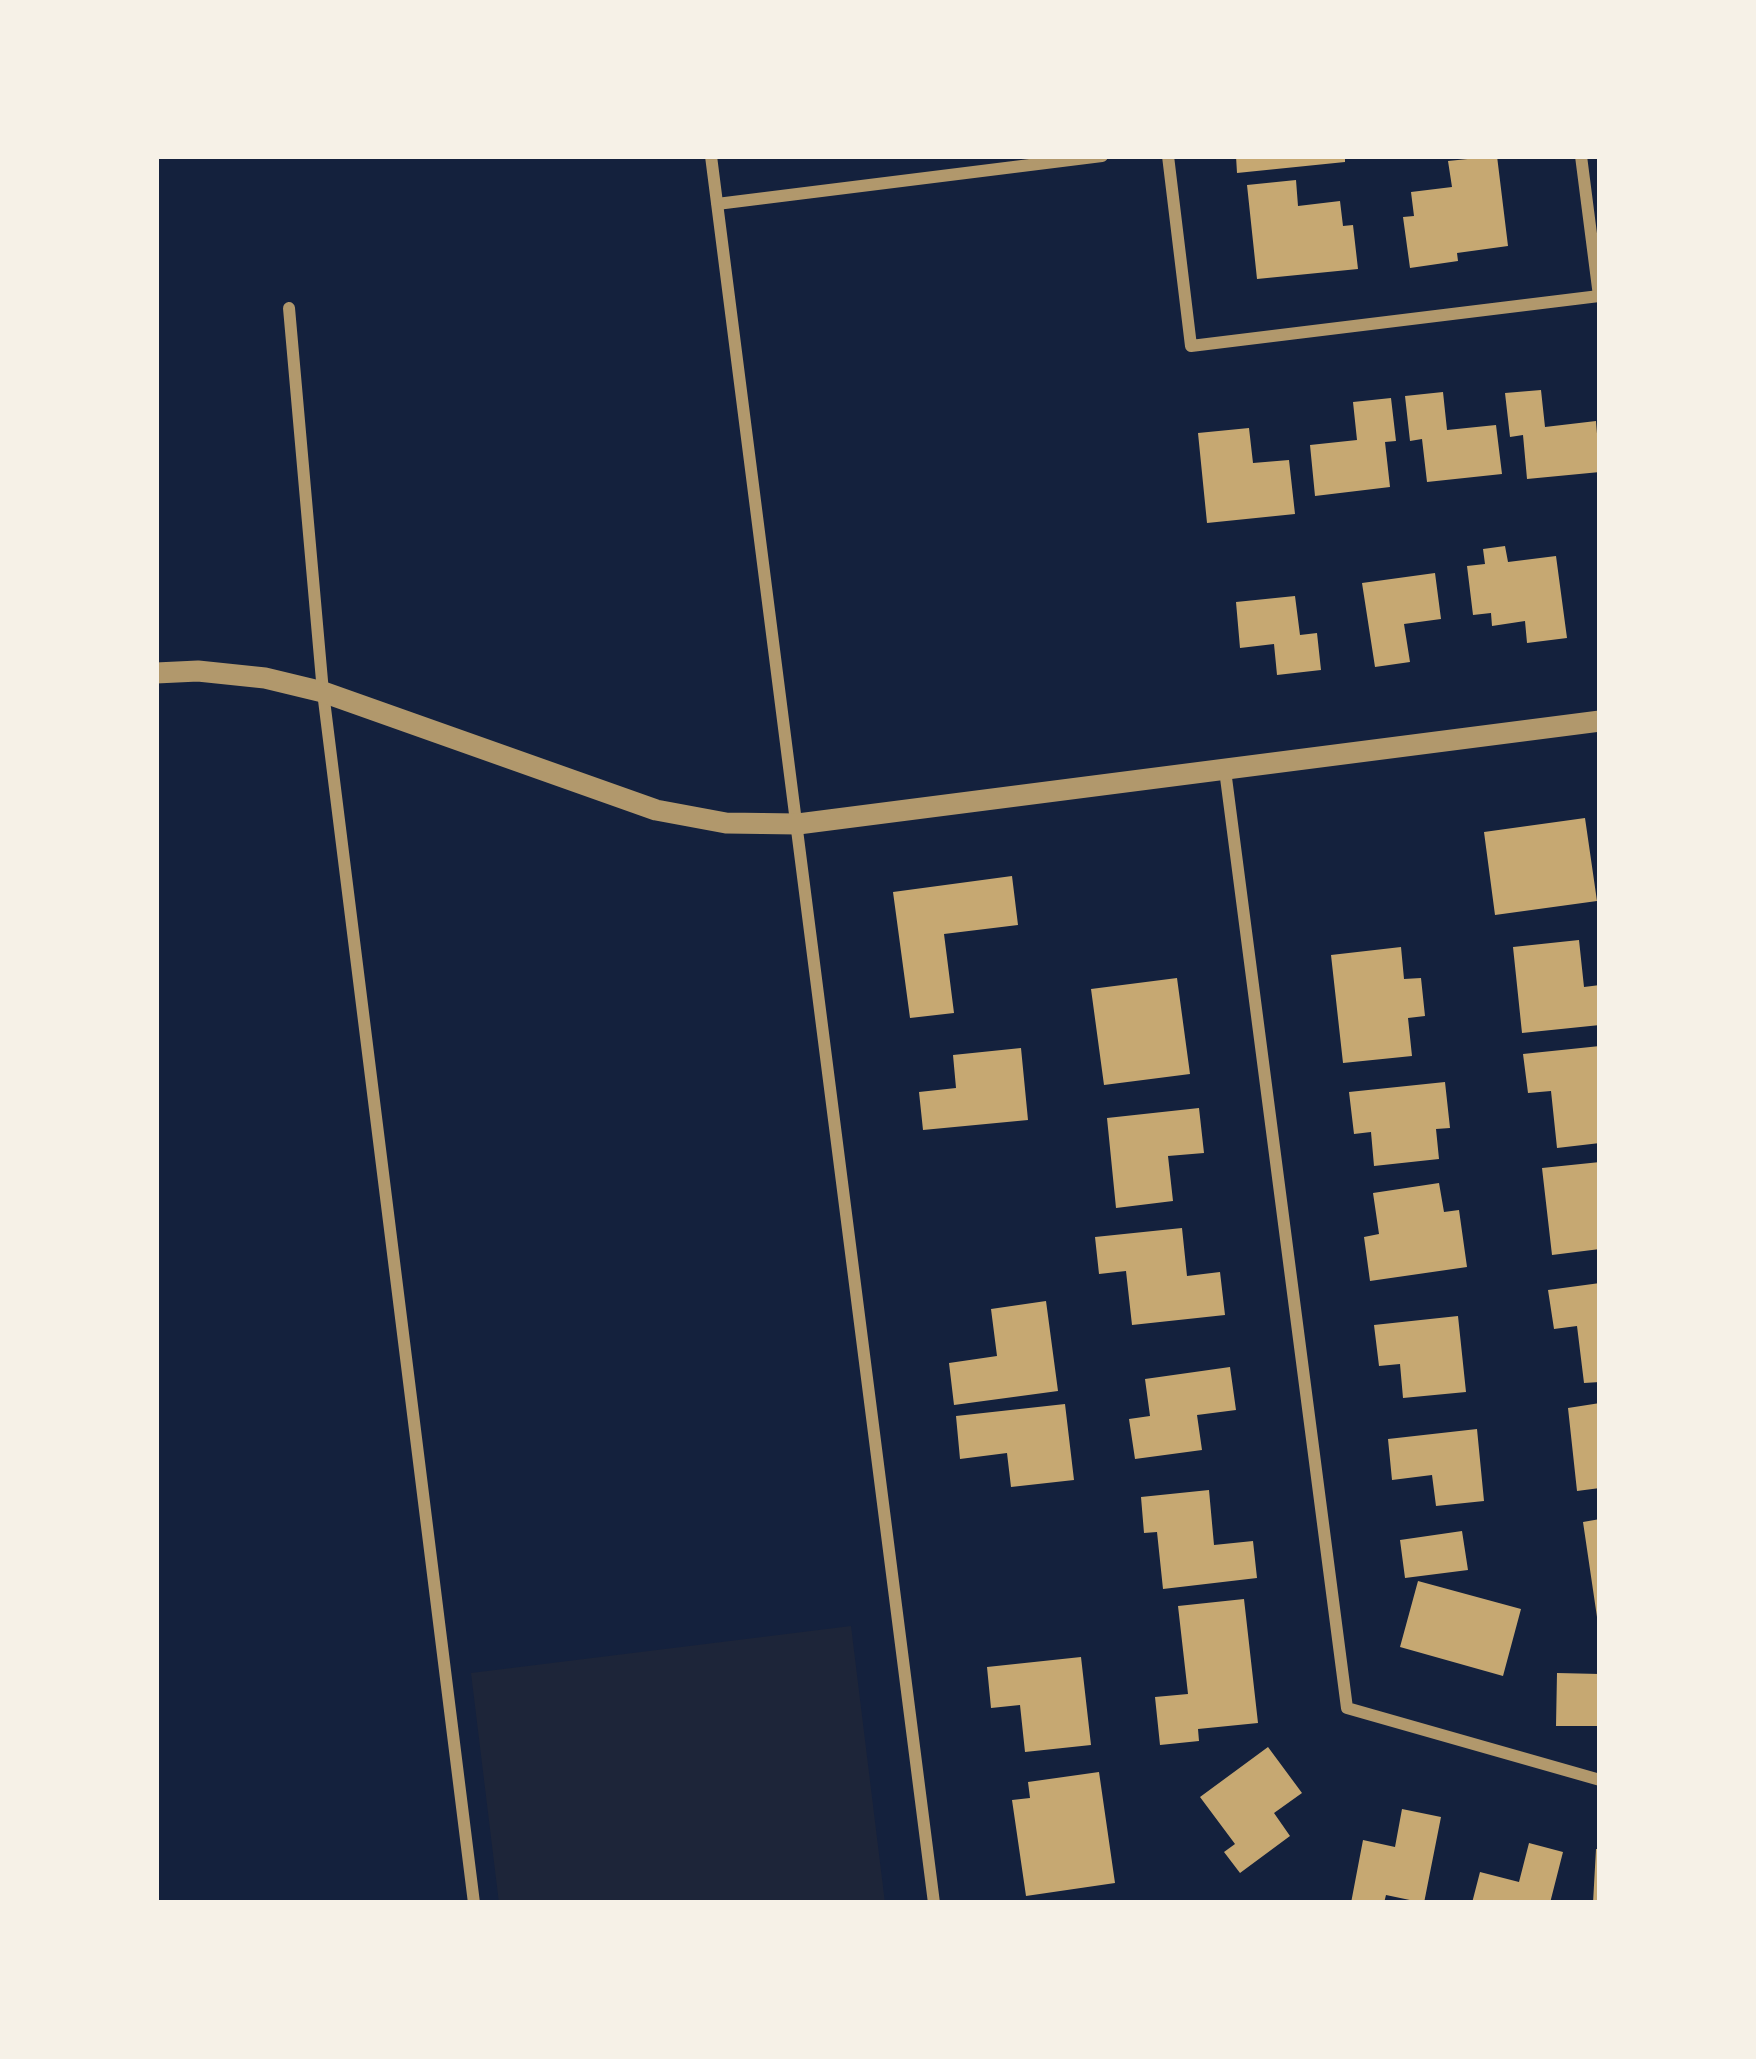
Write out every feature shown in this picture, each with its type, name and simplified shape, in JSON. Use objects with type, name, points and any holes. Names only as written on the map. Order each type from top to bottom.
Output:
[{"type":"street","points":[[711,156],[934,1903]]},
{"type":"street","points":[[717,204],[1102,156]]},
{"type":"street","points":[[1168,156],[1191,346],[1599,296],[1581,156]]},
{"type":"street","points":[[289,308],[323,692],[474,1903]]},
{"type":"street","points":[[156,673],[198,671],[265,678],[323,692],[656,810],[726,823],[798,824],[1600,721]]},
{"type":"street","points":[[1226,770],[1347,1708],[1600,1780]]},
{"type":"shaded area","points":[[851,1626],[885,1903],[499,1903],[471,1673]]},
{"type":"building","points":[[1236,156],[1345,156],[1345,162],[1237,173]]},
{"type":"building","points":[[1497,156],[1508,246],[1457,253],[1458,261],[1410,268],[1403,217],[1414,216],[1411,192],[1452,187],[1448,161]]},
{"type":"building","points":[[1296,180],[1298,206],[1340,201],[1343,226],[1353,225],[1358,269],[1257,279],[1247,185]]},
{"type":"building","points":[[1541,390],[1545,427],[1596,421],[1600,472],[1527,479],[1523,435],[1510,437],[1505,393]]},
{"type":"building","points":[[1443,392],[1447,430],[1496,425],[1502,474],[1427,482],[1422,439],[1410,441],[1405,396]]},
{"type":"building","points":[[1391,398],[1396,441],[1385,442],[1390,487],[1315,496],[1310,445],[1357,440],[1353,402]]},
{"type":"building","points":[[1249,428],[1253,463],[1289,460],[1295,514],[1207,523],[1198,433]]},
{"type":"building","points":[[1505,546],[1508,562],[1556,556],[1567,638],[1527,643],[1525,621],[1492,626],[1491,613],[1473,615],[1467,566],[1485,564],[1483,549]]},
{"type":"building","points":[[1435,573],[1441,619],[1404,624],[1410,662],[1375,667],[1362,583]]},
{"type":"building","points":[[1295,596],[1300,635],[1317,633],[1321,670],[1277,675],[1274,644],[1240,648],[1236,602]]},
{"type":"building","points":[[1585,818],[1597,901],[1495,915],[1484,832]]},
{"type":"building","points":[[1012,876],[1018,925],[944,934],[954,1013],[910,1018],[893,892]]},
{"type":"building","points":[[1579,940],[1584,987],[1600,985],[1600,1025],[1522,1033],[1513,947]]},
{"type":"building","points":[[1401,947],[1404,979],[1421,978],[1425,1016],[1408,1018],[1412,1056],[1343,1063],[1331,955]]},
{"type":"building","points":[[1177,978],[1190,1074],[1104,1085],[1091,989]]},
{"type":"building","points":[[1600,1046],[1600,1143],[1557,1148],[1551,1091],[1528,1093],[1523,1054]]},
{"type":"building","points":[[1021,1048],[1028,1120],[923,1130],[919,1092],[956,1088],[953,1055]]},
{"type":"building","points":[[1445,1082],[1450,1128],[1436,1129],[1439,1159],[1374,1166],[1371,1132],[1354,1134],[1349,1092]]},
{"type":"building","points":[[1199,1108],[1204,1153],[1168,1156],[1173,1201],[1116,1208],[1107,1118]]},
{"type":"building","points":[[1600,1162],[1600,1249],[1552,1255],[1542,1168]]},
{"type":"building","points":[[1439,1183],[1444,1212],[1459,1210],[1467,1267],[1370,1281],[1364,1237],[1379,1234],[1373,1193]]},
{"type":"building","points":[[1182,1228],[1187,1276],[1220,1272],[1225,1315],[1132,1325],[1126,1271],[1099,1274],[1095,1237]]},
{"type":"building","points":[[1600,1283],[1600,1382],[1584,1383],[1577,1326],[1554,1329],[1548,1290]]},
{"type":"building","points":[[1046,1301],[1058,1391],[954,1405],[949,1363],[997,1356],[991,1309]]},
{"type":"building","points":[[1458,1316],[1466,1392],[1403,1398],[1400,1364],[1379,1366],[1374,1325]]},
{"type":"building","points":[[1230,1367],[1236,1410],[1197,1415],[1202,1450],[1135,1459],[1129,1419],[1150,1416],[1145,1379]]},
{"type":"building","points":[[1600,1403],[1600,1488],[1577,1491],[1568,1408]]},
{"type":"building","points":[[1065,1404],[1074,1480],[1011,1487],[1007,1453],[960,1459],[956,1416]]},
{"type":"building","points":[[1477,1429],[1484,1501],[1436,1506],[1432,1475],[1392,1480],[1388,1439]]},
{"type":"building","points":[[1209,1490],[1214,1545],[1253,1541],[1257,1578],[1163,1589],[1157,1532],[1144,1533],[1141,1497]]},
{"type":"building","points":[[1600,1519],[1600,1617],[1597,1617],[1583,1522]]},
{"type":"building","points":[[1462,1531],[1468,1570],[1405,1578],[1400,1540]]},
{"type":"building","points":[[1418,1581],[1521,1609],[1503,1676],[1400,1647]]},
{"type":"building","points":[[1244,1599],[1258,1723],[1198,1729],[1199,1741],[1160,1745],[1155,1697],[1188,1694],[1178,1606]]},
{"type":"building","points":[[1081,1657],[1091,1745],[1025,1752],[1020,1705],[991,1708],[987,1667]]},
{"type":"building","points":[[1557,1673],[1600,1674],[1600,1726],[1556,1726]]},
{"type":"building","points":[[1268,1747],[1302,1793],[1274,1813],[1290,1836],[1240,1873],[1224,1852],[1235,1844],[1200,1797]]},
{"type":"building","points":[[1099,1772],[1115,1883],[1026,1896],[1012,1800],[1030,1798],[1028,1782]]},
{"type":"building","points":[[1402,1809],[1441,1817],[1424,1903],[1386,1895],[1384,1903],[1351,1903],[1363,1840],[1395,1847]]},
{"type":"building","points":[[1529,1843],[1563,1852],[1550,1903],[1472,1903],[1480,1872],[1519,1882]]},
{"type":"building","points":[[1596,1849],[1600,1849],[1600,1903],[1593,1903]]}]
